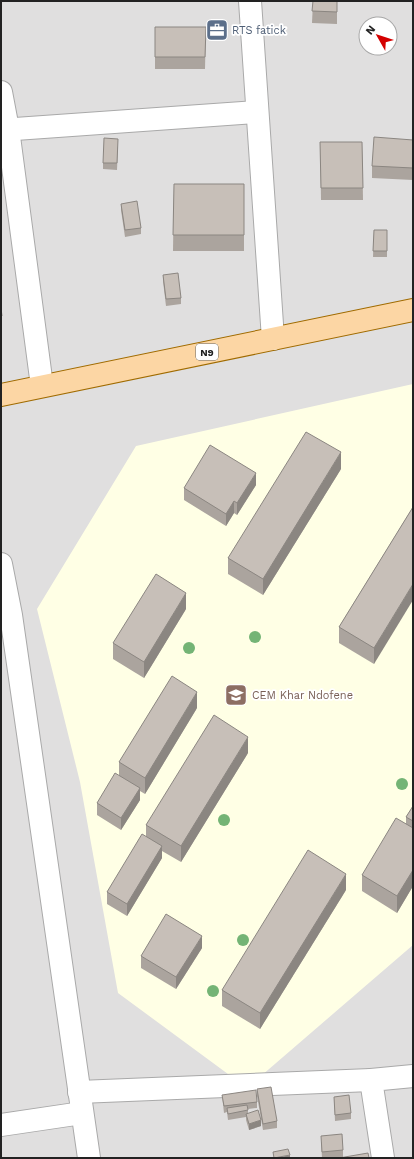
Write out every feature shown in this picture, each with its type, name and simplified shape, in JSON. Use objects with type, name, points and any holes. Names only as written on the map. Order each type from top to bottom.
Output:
[{"type":"main road","name":"N9","points":[[1,394],[413,310]]},
{"type":"street","points":[[250,1],[273,339]]},
{"type":"street","points":[[1,92],[42,386]]},
{"type":"street","points":[[5,129],[257,112]]},
{"type":"street","points":[[1,564],[11,615],[89,1158]]},
{"type":"street","points":[[1,647],[11,615]]},
{"type":"street","points":[[79,1092],[371,1080],[413,1076]]},
{"type":"street","points":[[371,1080],[383,1158]]},
{"type":"street","points":[[1,1125],[82,1113]]},
{"type":"shaded area","points":[[1,1],[413,1],[413,1158],[1,1158]]},
{"type":"shaded area","name":"CEM Khar Ndofene","points":[[413,384],[413,945],[247,1088],[118,993],[80,782],[37,609],[136,446]]},
{"type":"building","points":[[313,1],[337,1],[337,12],[312,11]]},
{"type":"building","points":[[155,27],[206,27],[205,57],[155,57]]},
{"type":"building","points":[[374,137],[413,140],[413,168],[372,166]]},
{"type":"building","points":[[104,138],[118,139],[117,163],[103,163]]},
{"type":"building","points":[[320,142],[362,142],[363,188],[321,188]]},
{"type":"building","points":[[174,184],[244,184],[244,235],[173,235]]},
{"type":"building","points":[[137,201],[141,228],[125,230],[121,204]]},
{"type":"building","points":[[374,230],[387,230],[387,251],[373,251]]},
{"type":"building","points":[[178,273],[181,298],[166,299],[163,275]]},
{"type":"building","points":[[306,432],[341,452],[263,579],[228,558]]},
{"type":"building","points":[[210,445],[256,473],[237,503],[234,501],[226,514],[184,488]]},
{"type":"building","points":[[413,507],[413,584],[374,648],[339,627]]},
{"type":"building","points":[[156,574],[186,593],[144,662],[113,643]]},
{"type":"building","points":[[172,676],[197,692],[145,778],[119,762]]},
{"type":"building","points":[[214,715],[248,737],[181,846],[146,825]]},
{"type":"building","points":[[115,773],[140,788],[121,818],[97,803]]},
{"type":"building","points":[[413,806],[413,821],[406,817]]},
{"type":"building","points":[[396,818],[413,828],[413,870],[397,896],[362,875]]},
{"type":"building","points":[[142,834],[162,846],[127,904],[107,892]]},
{"type":"building","points":[[308,850],[346,874],[260,1013],[222,990]]},
{"type":"building","points":[[166,914],[202,936],[176,977],[141,956]]},
{"type":"building","points":[[271,1087],[277,1121],[263,1124],[257,1089]]},
{"type":"building","points":[[256,1090],[257,1102],[224,1106],[222,1095]]},
{"type":"building","points":[[349,1095],[351,1113],[335,1115],[334,1097]]},
{"type":"building","points":[[247,1105],[248,1110],[228,1114],[227,1108]]},
{"type":"building","points":[[258,1110],[261,1120],[249,1124],[246,1114]]},
{"type":"building","points":[[342,1134],[343,1150],[322,1152],[321,1136]]},
{"type":"building","points":[[288,1149],[290,1155],[274,1158],[273,1152]]},
{"type":"building","points":[[368,1153],[369,1158],[339,1158]]},
{"type":"place","name":"RTS fatick","points":[[217,30]]},
{"type":"place","name":"CEM Khar Ndofene","points":[[236,695]]}]
